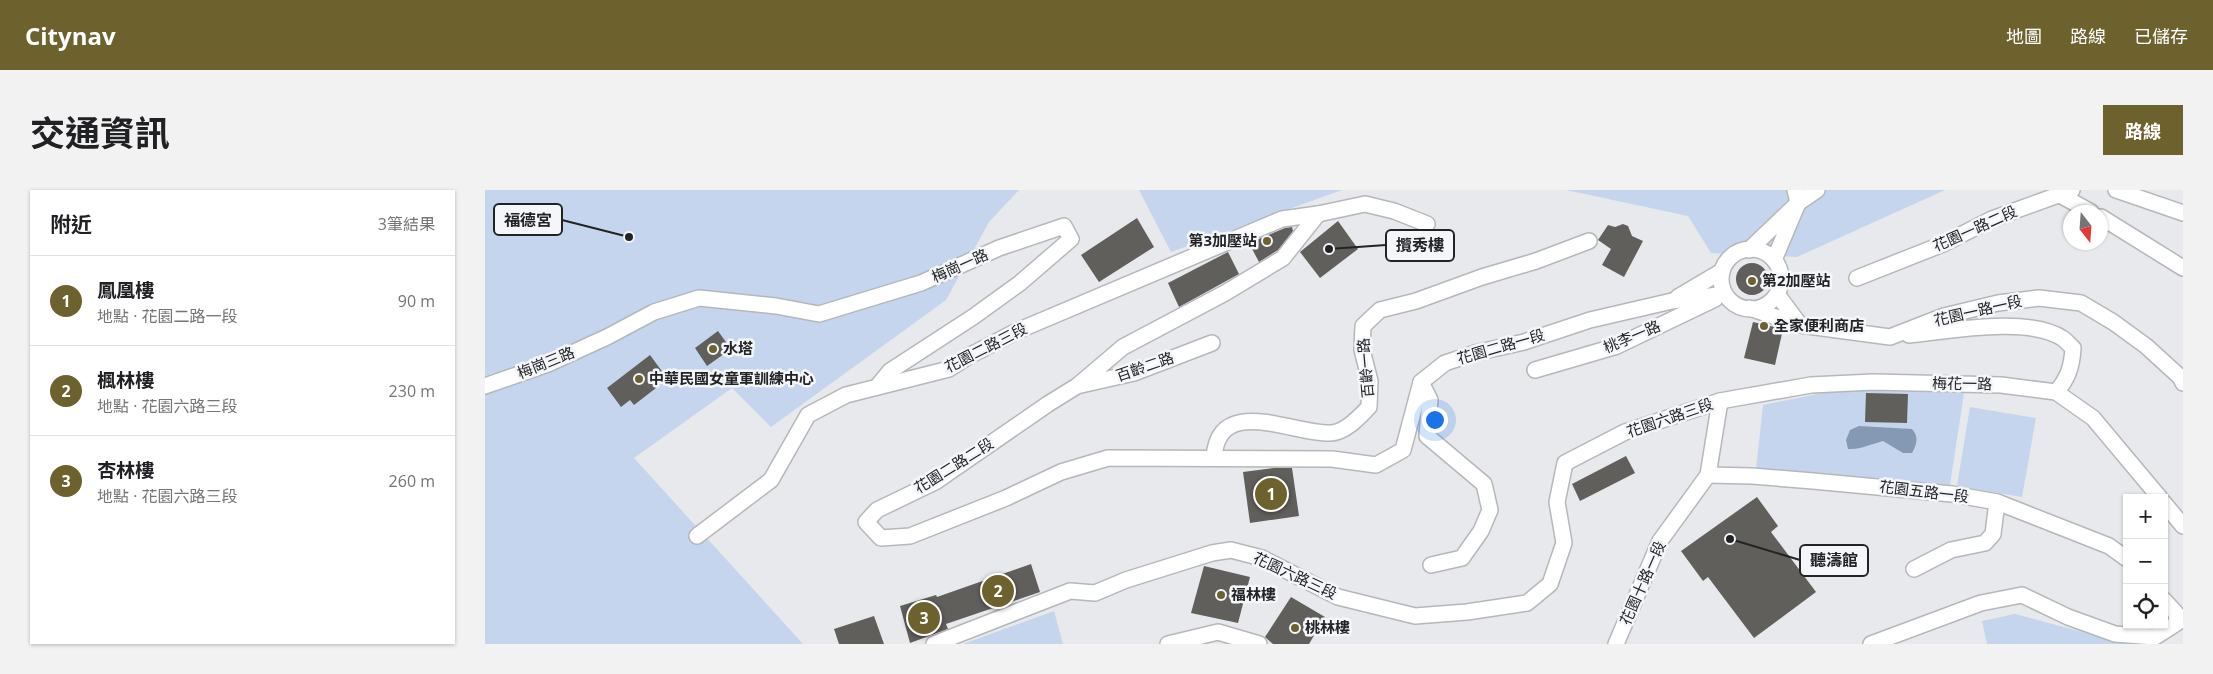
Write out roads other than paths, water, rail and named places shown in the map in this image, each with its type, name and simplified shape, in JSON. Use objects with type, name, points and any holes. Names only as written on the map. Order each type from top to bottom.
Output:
[{"type":"street","points":[[1749,250],[1797,196],[1817,190]]},
{"type":"street","points":[[2116,190],[2183,213]]},
{"type":"street","name":"花園一路二段","points":[[1857,278],[1943,244],[1992,219],[2066,193],[2082,205]]},
{"type":"street","points":[[1774,260],[1797,196]]},
{"type":"street","points":[[1318,214],[1365,204],[1394,211],[1427,224]]},
{"type":"street","name":"花園二路二段","points":[[1214,458],[1107,458],[1061,472],[1006,498],[909,536],[881,538],[866,522],[877,510],[935,482],[1077,386],[1123,347],[1225,293],[1283,258],[1318,214]]},
{"type":"street","name":"花園二路三段","points":[[697,536],[771,480],[809,415],[846,395],[949,369],[969,356],[1017,331],[1281,218],[1318,214]]},
{"type":"street","points":[[2108,222],[2183,268]]},
{"type":"street","name":"梅崗一路","points":[[607,337],[654,312],[699,298],[776,306],[819,314],[921,283],[999,248],[1064,226],[1071,239],[1027,277],[973,317],[890,372],[877,387]]},
{"type":"street","name":"百齡一路","points":[[1214,458],[1215,443],[1223,431],[1243,421],[1269,422],[1297,429],[1333,433],[1351,425],[1369,407],[1370,381],[1362,350],[1363,326],[1380,310],[1416,301],[1589,242]]},
{"type":"street","points":[[1759,249],[1768,253],[1774,260],[1780,268],[1782,286],[1773,301],[1766,306],[1758,309],[1741,308],[1725,294],[1721,280],[1722,272],[1726,262],[1732,256],[1740,251],[1759,249]]},
{"type":"street","points":[[1671,301],[1722,272]]},
{"type":"street","name":"花園二路一段","points":[[1421,382],[1445,363],[1468,355],[1525,342],[1589,320],[1671,301],[1725,294]]},
{"type":"street","name":"桃李一路","points":[[1535,370],[1617,346],[1725,294]]},
{"type":"street","points":[[1777,294],[1800,325]]},
{"type":"street","name":"花園一路一段","points":[[1749,308],[1800,325],[1891,337],[1944,316],[1998,304],[2039,298],[2081,303],[2113,322],[2146,346],[2183,383]]},
{"type":"street","points":[[1891,337],[2007,325],[2050,332],[2063,338],[2073,348],[2070,371],[2065,382],[2056,392]]},
{"type":"street","name":"梅崗三路","points":[[485,386],[548,364],[607,337]]},
{"type":"street","name":"百齡二路","points":[[1077,386],[1134,373],[1213,342]]},
{"type":"street","points":[[1214,458],[1332,459],[1376,465],[1403,450],[1421,382]]},
{"type":"street","points":[[1421,382],[1430,400],[1427,436],[1484,484],[1489,510],[1481,531],[1462,558],[1431,565]]},
{"type":"street","name":"梅花一路","points":[[1720,401],[1811,386],[1873,382],[2001,385],[2056,392],[2093,418],[2157,494]]},
{"type":"street","points":[[1708,475],[1720,401]]},
{"type":"street","name":"花園六路三段","points":[[934,644],[1070,591],[1095,593],[1126,580],[1212,553],[1231,550],[1263,558],[1338,597],[1415,616],[1467,612],[1527,603],[1550,584],[1564,542],[1557,502],[1565,463],[1625,432],[1720,401]]},
{"type":"street","name":"花園五路一段","points":[[1708,475],[1813,480],[1952,494],[1997,502],[2109,546],[2123,556]]},
{"type":"street","name":"花園十路一段","points":[[1616,644],[1660,541],[1708,475]]},
{"type":"street","points":[[1915,569],[1951,550],[1985,543],[1993,534],[1997,502]]},
{"type":"street","points":[[2168,508],[2183,526]]},
{"type":"street","points":[[1871,644],[1981,603],[2022,596],[2068,617],[2115,634],[2155,637],[2168,629]]},
{"type":"street","points":[[2168,604],[2176,613],[2177,623],[2168,629]]},
{"type":"street","points":[[1168,644],[1218,632],[1259,644]]},
{"type":"place","name":"福德宮","points":[[629,237]]},
{"type":"place","name":"第3加壓站","points":[[1267,241]]},
{"type":"place","name":"攬秀樓","points":[[1329,249]]},
{"type":"place","name":"第2加壓站","points":[[1752,281]]},
{"type":"place","name":"全家便利商店","points":[[1764,326]]},
{"type":"place","name":"水塔","points":[[713,349]]},
{"type":"place","name":"中華民國女童軍訓練中心","points":[[639,379]]},
{"type":"place","name":"鳳凰樓","points":[[1271,494]]},
{"type":"place","name":"聽濤館","points":[[1730,539]]},
{"type":"place","name":"楓林樓","points":[[998,591]]},
{"type":"place","name":"福林樓","points":[[1221,595]]},
{"type":"place","name":"杏林樓","points":[[924,618]]},
{"type":"place","name":"桃林樓","points":[[1295,628]]}]
